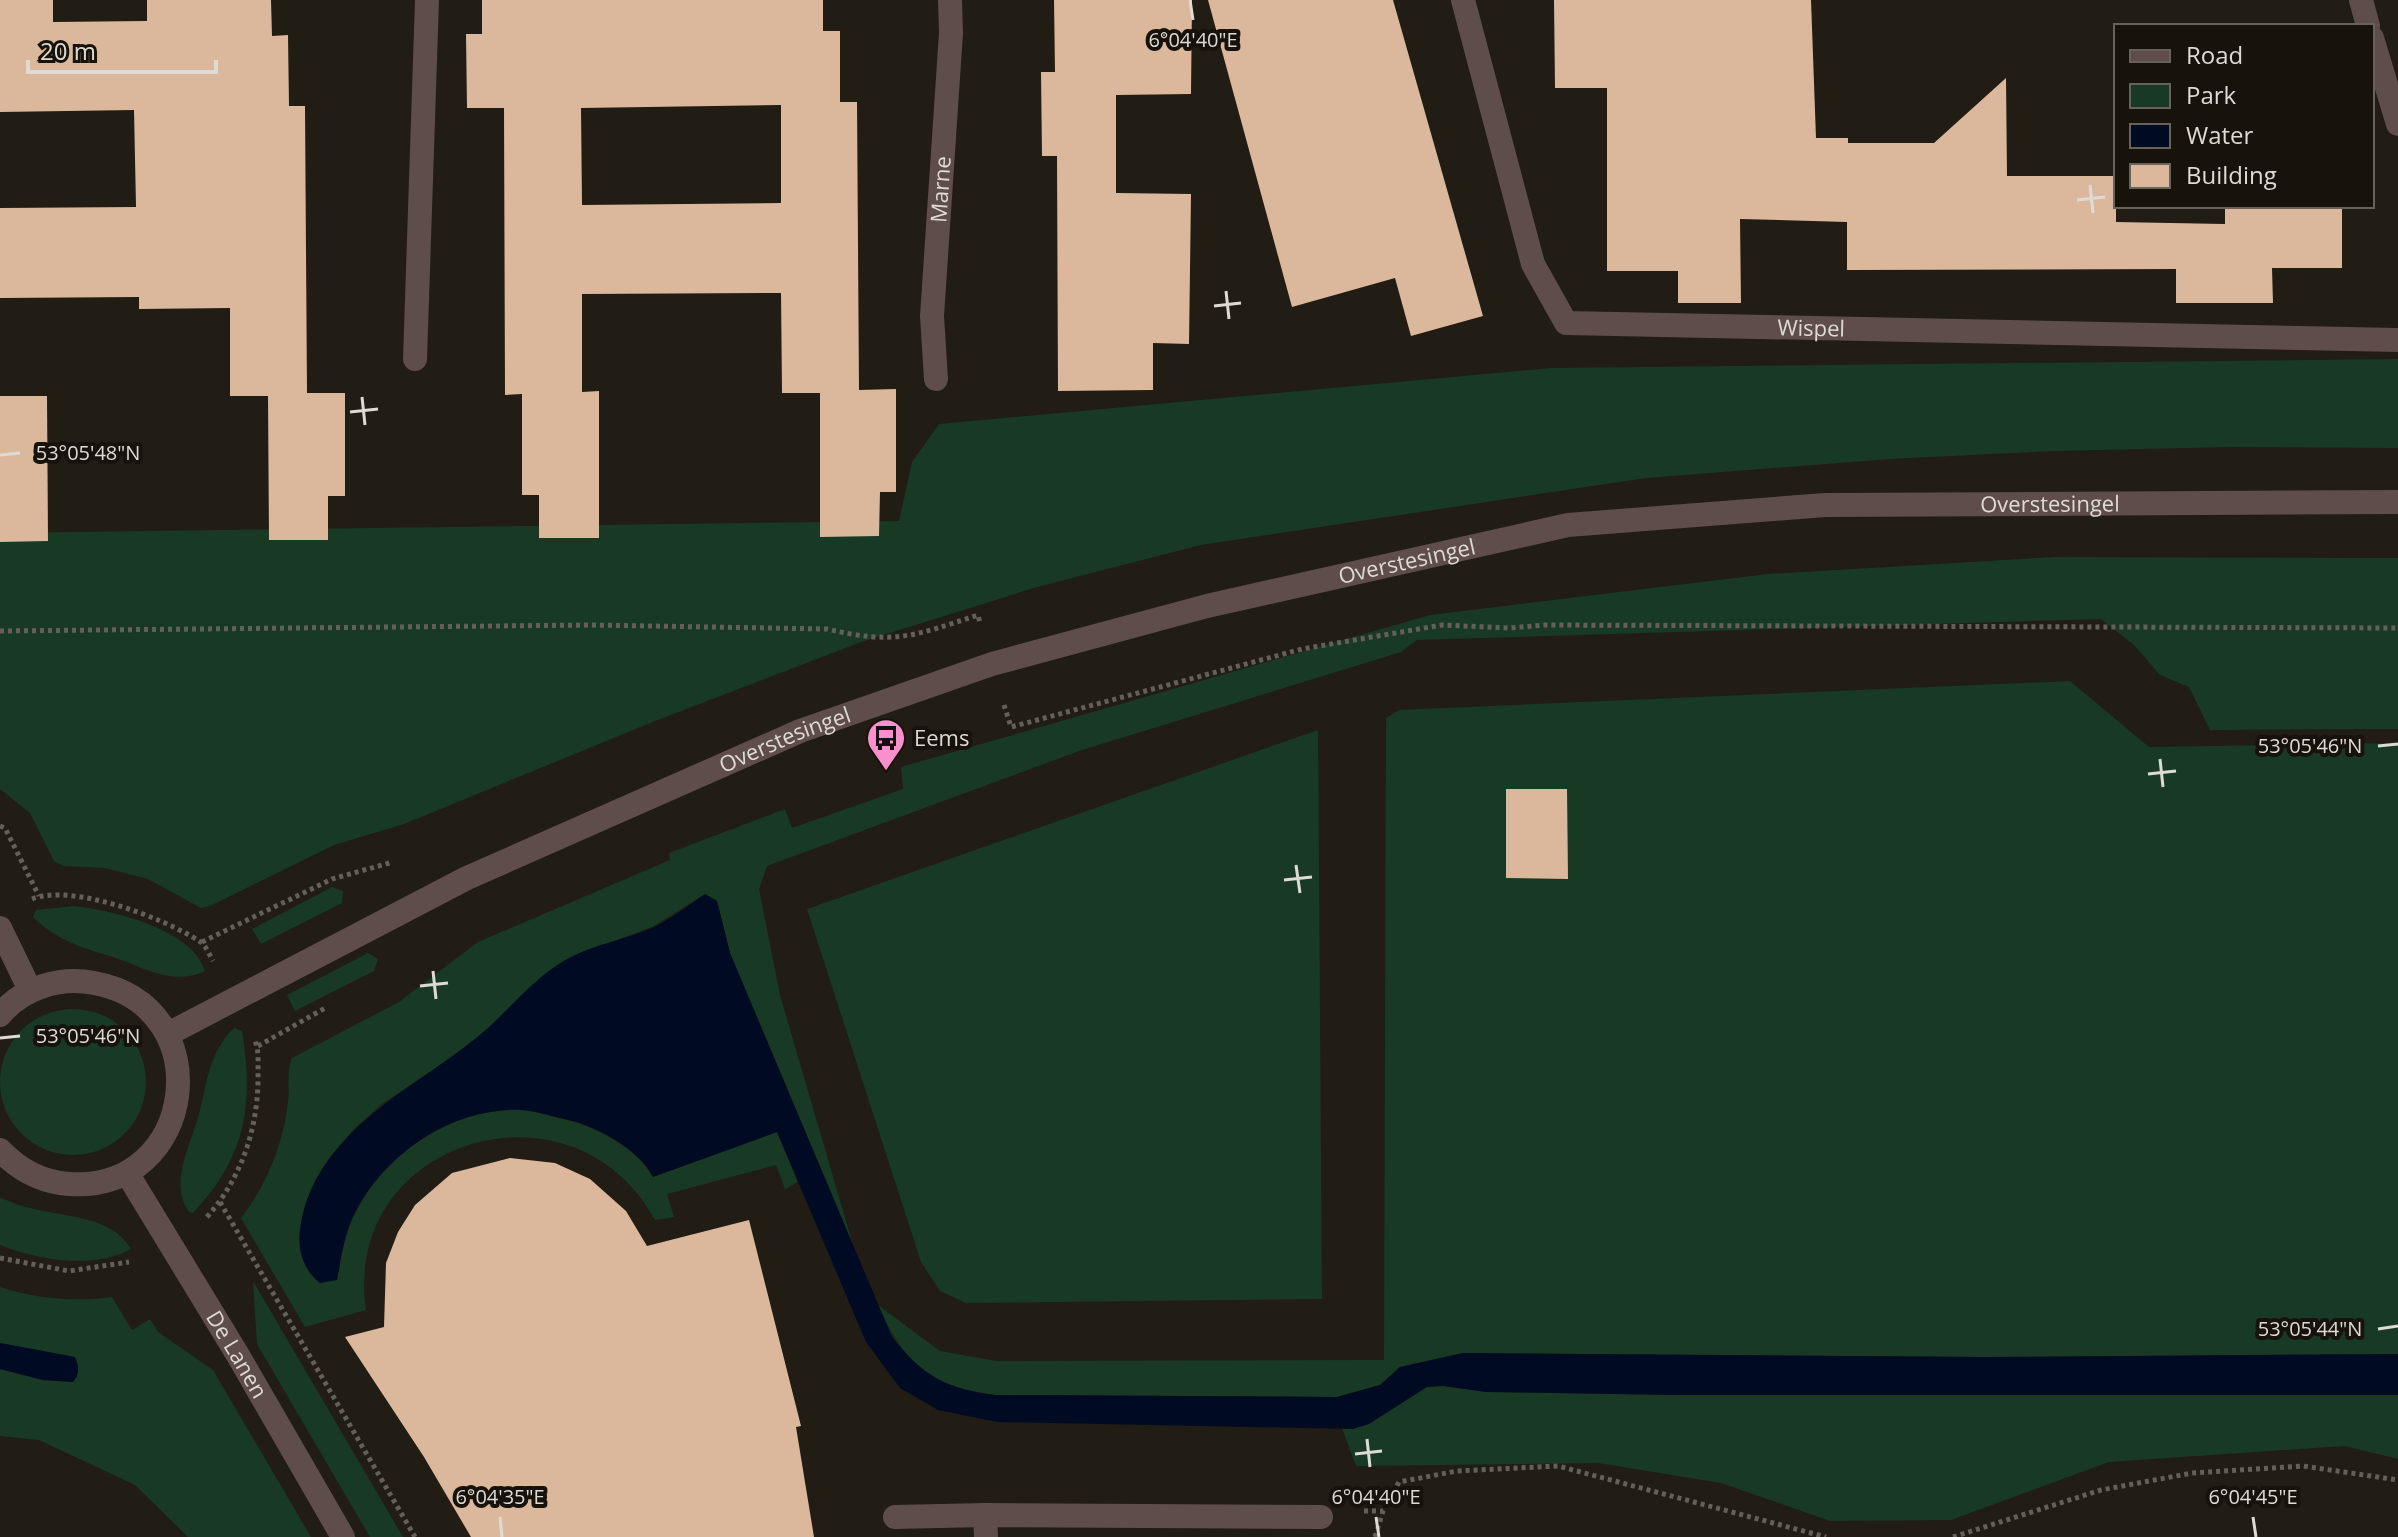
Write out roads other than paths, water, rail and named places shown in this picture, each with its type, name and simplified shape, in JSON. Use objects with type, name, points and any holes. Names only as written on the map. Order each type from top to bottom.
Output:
[{"type":"street","points":[[415,359],[427,0]]},
{"type":"street","name":"Marne","points":[[936,379],[932,316],[951,33],[950,0]]},
{"type":"street","name":"Wispel","points":[[1463,0],[1533,264],[1566,323],[2398,340]]},
{"type":"street","points":[[2361,0],[2367,24]]},
{"type":"street","points":[[2374,45],[2398,124]]},
{"type":"street","name":"Overstesingel","points":[[168,1034],[467,878],[800,731],[992,664],[1207,606],[1568,525],[1825,505],[2398,502]]},
{"type":"street","points":[[0,928],[30,990]]},
{"type":"street","points":[[0,1015],[30,990],[56,982],[84,981],[111,986],[136,998],[168,1034],[179,1070],[178,1100],[169,1130],[151,1155],[127,1173],[90,1186],[51,1183],[15,1166],[0,1150]]},
{"type":"street","name":"De Lanen","points":[[127,1173],[343,1537]]},
{"type":"street","points":[[895,1517],[986,1526],[1321,1517]]},
{"type":"water","points":[[705,894],[717,901],[730,953],[892,1337],[925,1371],[963,1389],[996,1395],[1337,1397],[1380,1385],[1400,1367],[1463,1353],[1983,1357],[2398,1354],[2398,1395],[1675,1395],[1487,1392],[1443,1386],[1427,1387],[1369,1424],[1353,1429],[997,1422],[938,1410],[900,1388],[866,1342],[777,1132],[653,1177],[629,1149],[605,1134],[580,1123],[521,1110],[495,1111],[470,1117],[423,1138],[402,1154],[383,1172],[354,1215],[345,1239],[337,1280],[320,1283],[314,1278],[303,1259],[300,1229],[309,1195],[324,1166],[344,1141],[394,1097],[476,1038],[534,983],[559,964],[583,952],[654,927]]},
{"type":"water","points":[[0,1343],[75,1357],[77,1376],[73,1382],[43,1380],[0,1369]]},
{"type":"place","name":"Eems","points":[[886,772]]}]
